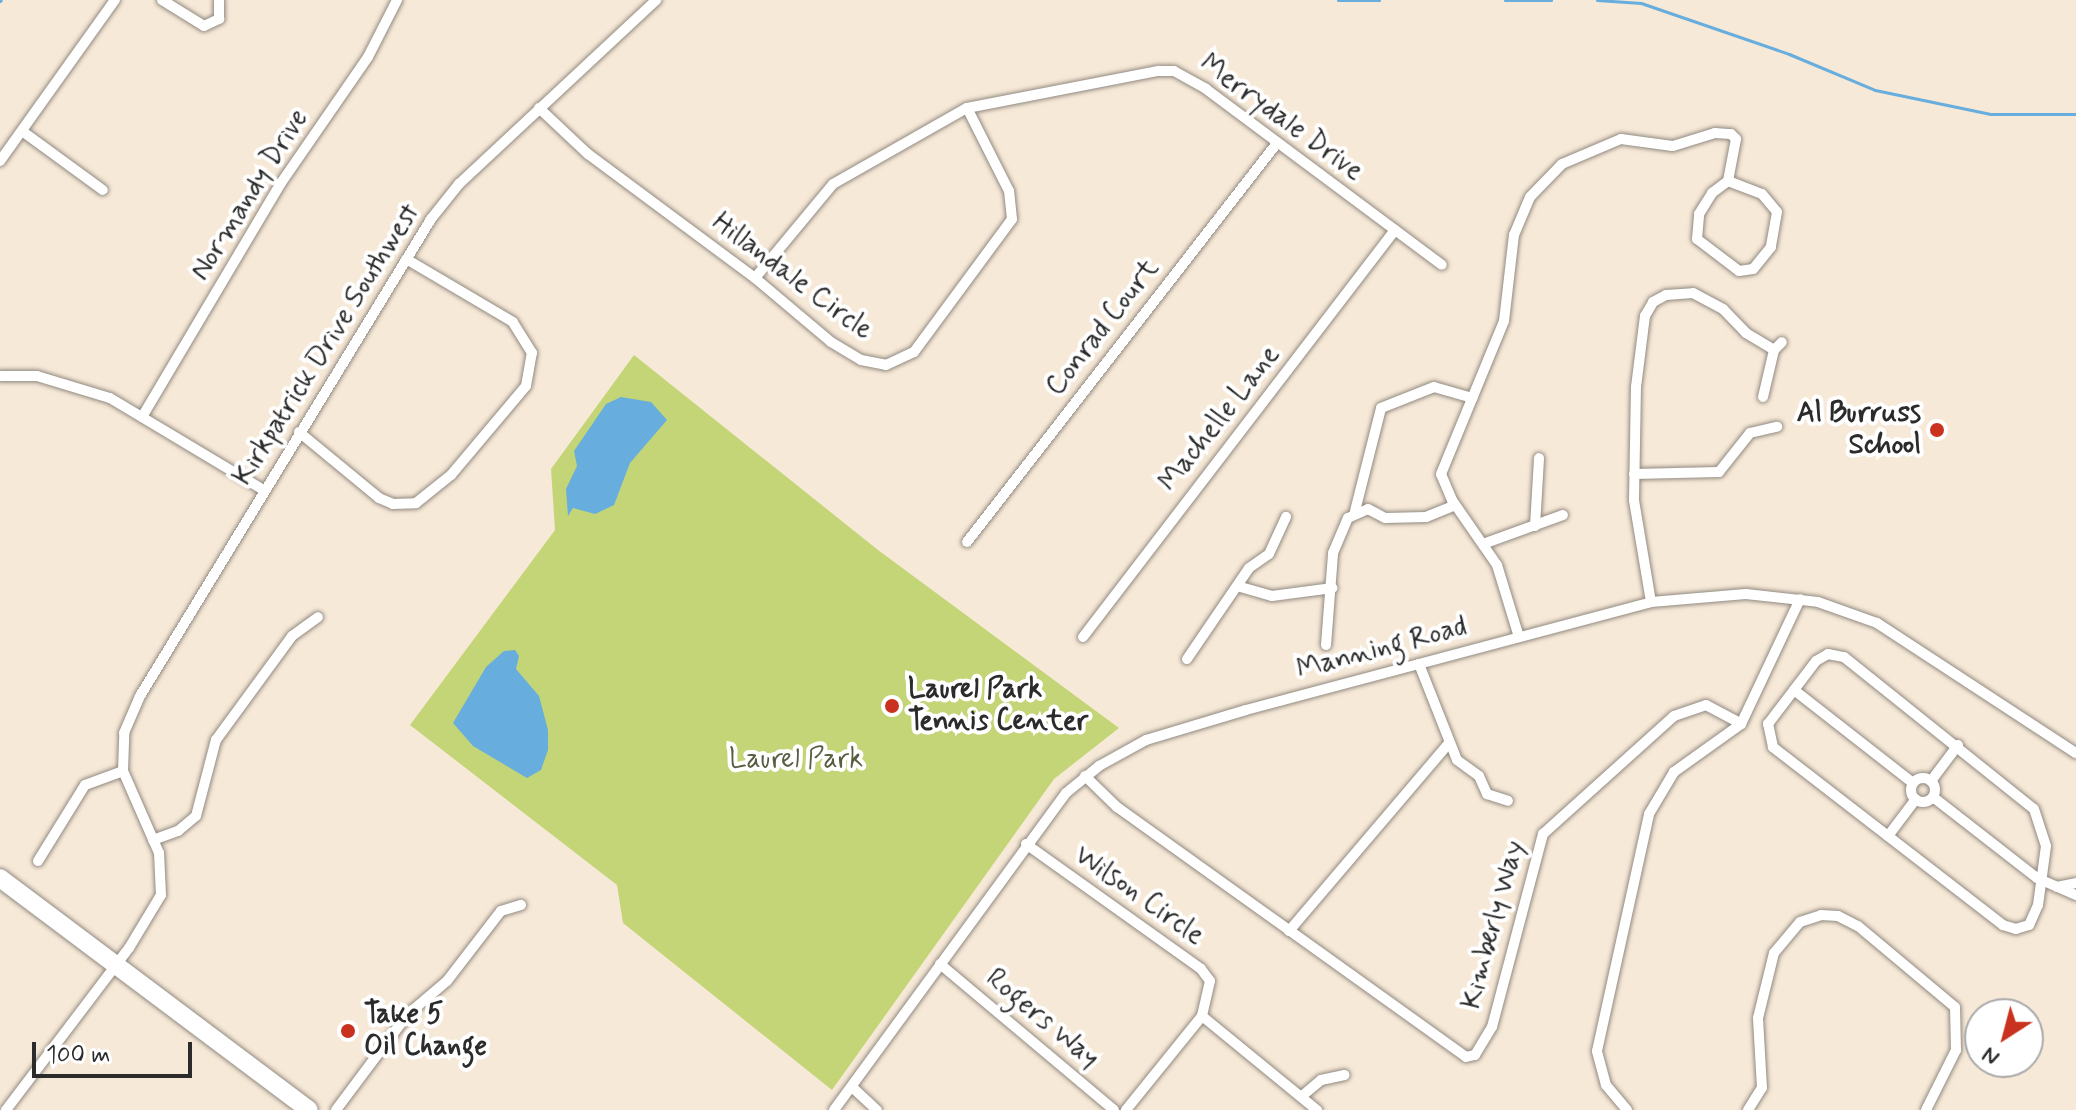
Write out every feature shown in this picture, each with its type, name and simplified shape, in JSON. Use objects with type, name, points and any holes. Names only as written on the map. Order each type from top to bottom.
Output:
[{"type":"highway","points":[[0,878],[309,1110]]},
{"type":"street","points":[[0,161],[115,0]]},
{"type":"street","points":[[162,0],[204,26],[219,19],[219,0]]},
{"type":"street","name":"Normandy Drive","points":[[142,417],[281,183],[368,57],[397,0]]},
{"type":"street","name":"Kirkpatrick Drive Southwest","points":[[6,1110],[116,965],[161,895],[163,871],[123,771],[124,733],[135,704],[406,259],[459,184],[656,0]]},
{"type":"street","name":"Merrydale Drive","points":[[755,278],[833,184],[967,108],[1139,73],[1174,71],[1442,265]]},
{"type":"street","name":"Hillandale Circle","points":[[539,108],[588,154],[861,360],[886,365],[914,352],[1012,219],[1009,191],[967,108]]},
{"type":"street","points":[[22,131],[103,190]]},
{"type":"street","points":[[1519,637],[1502,577],[1455,505],[1441,474],[1442,464],[1504,321],[1514,235],[1530,197],[1562,164],[1621,139],[1673,146],[1724,132],[1736,139],[1728,181],[1712,193],[1699,214],[1697,239],[1739,271],[1753,269],[1771,247],[1777,212],[1762,194],[1728,181]]},
{"type":"street","name":"Conrad Court","points":[[967,542],[1277,143]]},
{"type":"street","name":"Machelle Lane","points":[[1083,637],[1395,230]]},
{"type":"street","points":[[299,432],[379,498],[393,504],[416,503],[451,475],[526,386],[532,353],[513,322],[406,259]]},
{"type":"street","points":[[1651,602],[1634,474],[1636,387],[1645,316],[1653,302],[1666,295],[1693,293],[1723,309],[1746,333],[1778,346],[1763,397]]},
{"type":"street","points":[[0,376],[37,376],[79,386],[142,417],[264,490]]},
{"type":"street","points":[[1326,645],[1336,537],[1355,511],[1381,408],[1434,387],[1472,398]]},
{"type":"street","points":[[1634,474],[1719,472],[1750,433],[1777,427]]},
{"type":"street","points":[[1535,526],[1539,458]]},
{"type":"street","points":[[1355,511],[1368,509],[1385,518],[1426,517],[1455,505]]},
{"type":"street","points":[[1483,544],[1563,515]]},
{"type":"street","points":[[1187,659],[1237,586],[1269,554],[1286,517]]},
{"type":"street","points":[[1237,586],[1272,596],[1332,588]]},
{"type":"street","name":"Manning Road","points":[[834,1110],[1026,844],[1085,776],[1159,735],[1651,602],[1723,593],[1800,599],[1848,611],[1894,632],[2076,753]]},
{"type":"street","points":[[1627,1110],[1606,1085],[1597,1051],[1649,814],[1674,772],[1741,724],[1800,599]]},
{"type":"street","points":[[153,840],[196,816],[216,740],[292,636],[318,617]]},
{"type":"street","points":[[1839,654],[1958,745],[2037,813],[2046,846],[2042,881],[2031,922],[2021,929],[2008,928],[1771,744],[1768,724],[1794,690],[1819,659],[1839,654]]},
{"type":"street","points":[[1419,664],[1457,760],[1479,776],[1487,794],[1508,801]]},
{"type":"street","points":[[1794,690],[1913,783],[1916,799]]},
{"type":"street","name":"Kimberly Way","points":[[1289,931],[1433,1038],[1466,1057],[1475,1055],[1492,1027],[1543,834],[1674,716],[1706,705],[1741,724]]},
{"type":"street","points":[[1085,776],[1117,807],[1289,931],[1449,743]]},
{"type":"street","points":[[1933,797],[1931,781],[1958,745]]},
{"type":"street","points":[[38,861],[85,785],[123,771]]},
{"type":"street","points":[[1913,783],[1931,781]]},
{"type":"street","points":[[1888,836],[1916,799],[1933,797],[2042,881],[2076,895]]},
{"type":"street","name":"Wilson Circle","points":[[1026,844],[1206,974],[1211,987],[1202,1016]]},
{"type":"street","points":[[2057,887],[2076,883]]},
{"type":"street","points":[[336,1110],[407,1015],[447,981],[501,911],[521,905]]},
{"type":"street","points":[[1748,1110],[1762,1088],[1758,1018],[1774,953],[1800,922],[1821,915],[1838,916],[1858,926],[1955,1007],[1956,1050],[1926,1110]]},
{"type":"street","name":"Rogers Way","points":[[940,964],[1114,1110]]},
{"type":"street","points":[[1126,1110],[1202,1016],[1317,1110]]},
{"type":"street","points":[[1302,1096],[1321,1080],[1344,1075]]},
{"type":"street","points":[[852,1087],[877,1110]]},
{"type":"green space","name":"Laurel Park","points":[[634,355],[878,550],[1119,728],[1054,779],[832,1090],[623,923],[617,885],[410,725],[555,530],[551,469]]},
{"type":"water","points":[[621,397],[651,402],[667,420],[630,463],[614,505],[595,514],[573,508],[568,516],[566,489],[577,466],[574,451],[606,404]]},
{"type":"water","points":[[515,650],[519,656],[516,669],[539,696],[548,730],[548,750],[541,770],[527,778],[473,746],[453,723],[486,667],[504,651]]},
{"type":"waterway","points":[[1338,0],[1379,0]]},
{"type":"waterway","points":[[1505,0],[1551,0]]},
{"type":"waterway","points":[[1597,0],[1641,3],[1789,54],[1875,90],[1991,114],[2076,114]]},
{"type":"place","name":"Al Burruss School","points":[[1937,430]]},
{"type":"place","name":"Laurel Park Tennis Center","points":[[892,706]]},
{"type":"place","name":"Take 5 Oil Change","points":[[348,1031]]}]
